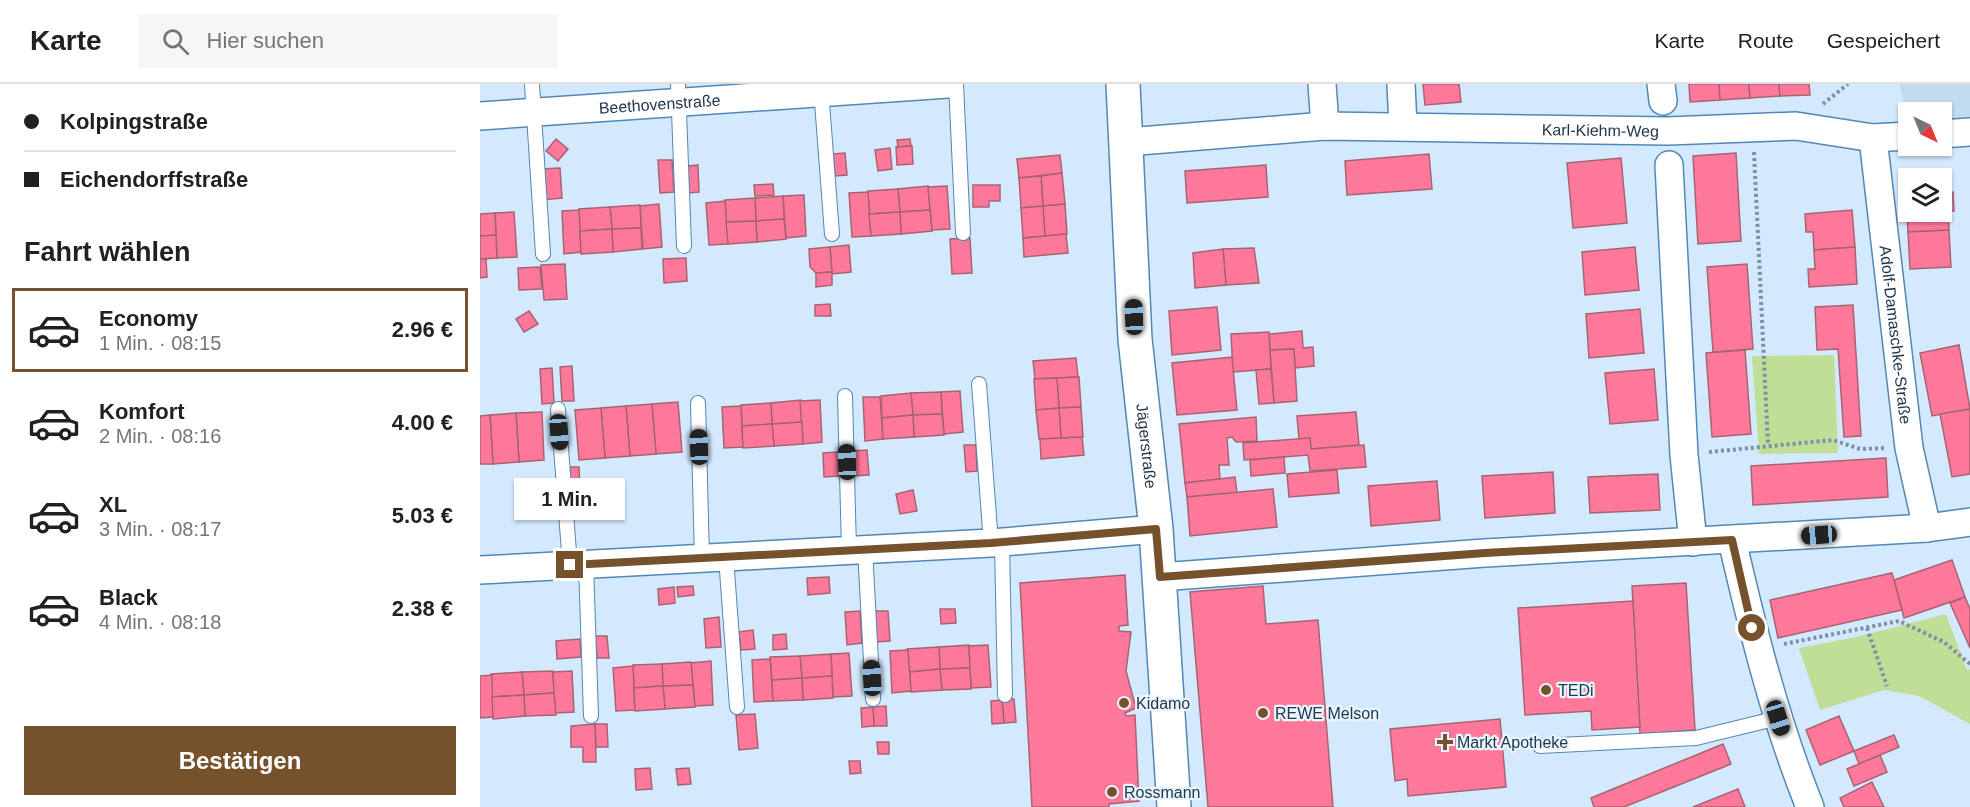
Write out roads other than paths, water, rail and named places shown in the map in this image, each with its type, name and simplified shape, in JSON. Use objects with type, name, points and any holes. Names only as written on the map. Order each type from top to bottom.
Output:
[{"type":"street","name":"Beethovenstraße","points":[[480,116],[534,113],[679,93],[948,84]]},
{"type":"street","name":"Jägerstraße","points":[[1123,84],[1135,339],[1156,529],[1174,807]]},
{"type":"street","points":[[1322,84],[1325,126]]},
{"type":"street","points":[[1401,84],[1403,126]]},
{"type":"street","name":"Karl-Kiehm-Weg","points":[[1126,142],[1325,126],[1668,131],[1796,126],[1873,138]]},
{"type":"street","points":[[1952,133],[1970,132]]},
{"type":"street","points":[[1873,138],[1898,137]]},
{"type":"street","name":"Adolf-Damaschke-Straße","points":[[1873,138],[1909,448],[1927,528]]},
{"type":"street","points":[[1669,165],[1684,455],[1693,542]]},
{"type":"street","points":[[1160,577],[1485,553],[1927,528],[1970,522]]},
{"type":"street","points":[[480,570],[997,542],[1156,529]]},
{"type":"street","points":[[1732,540],[1757,649],[1778,718],[1810,807]]},
{"type":"lane","points":[[532,84],[543,254]]},
{"type":"lane","points":[[956,84],[963,233]]},
{"type":"lane","points":[[821,89],[832,234]]},
{"type":"lane","points":[[679,93],[684,246]]},
{"type":"lane","points":[[979,384],[997,542],[1005,695]]},
{"type":"lane","points":[[845,396],[857,550],[873,699]]},
{"type":"lane","points":[[698,403],[714,558],[737,707]]},
{"type":"lane","points":[[558,409],[578,565],[591,716]]},
{"type":"lane","points":[[1540,746],[1696,738],[1778,718]]},
{"type":"place","name":"TEDi","points":[[1546,690]]},
{"type":"place","name":"Kidamo","points":[[1124,703]]},
{"type":"place","name":"REWE Melson","points":[[1263,713]]},
{"type":"place","name":"Markt Apotheke","points":[[1445,742]]},
{"type":"place","name":"Rossmann","points":[[1112,792]]}]
